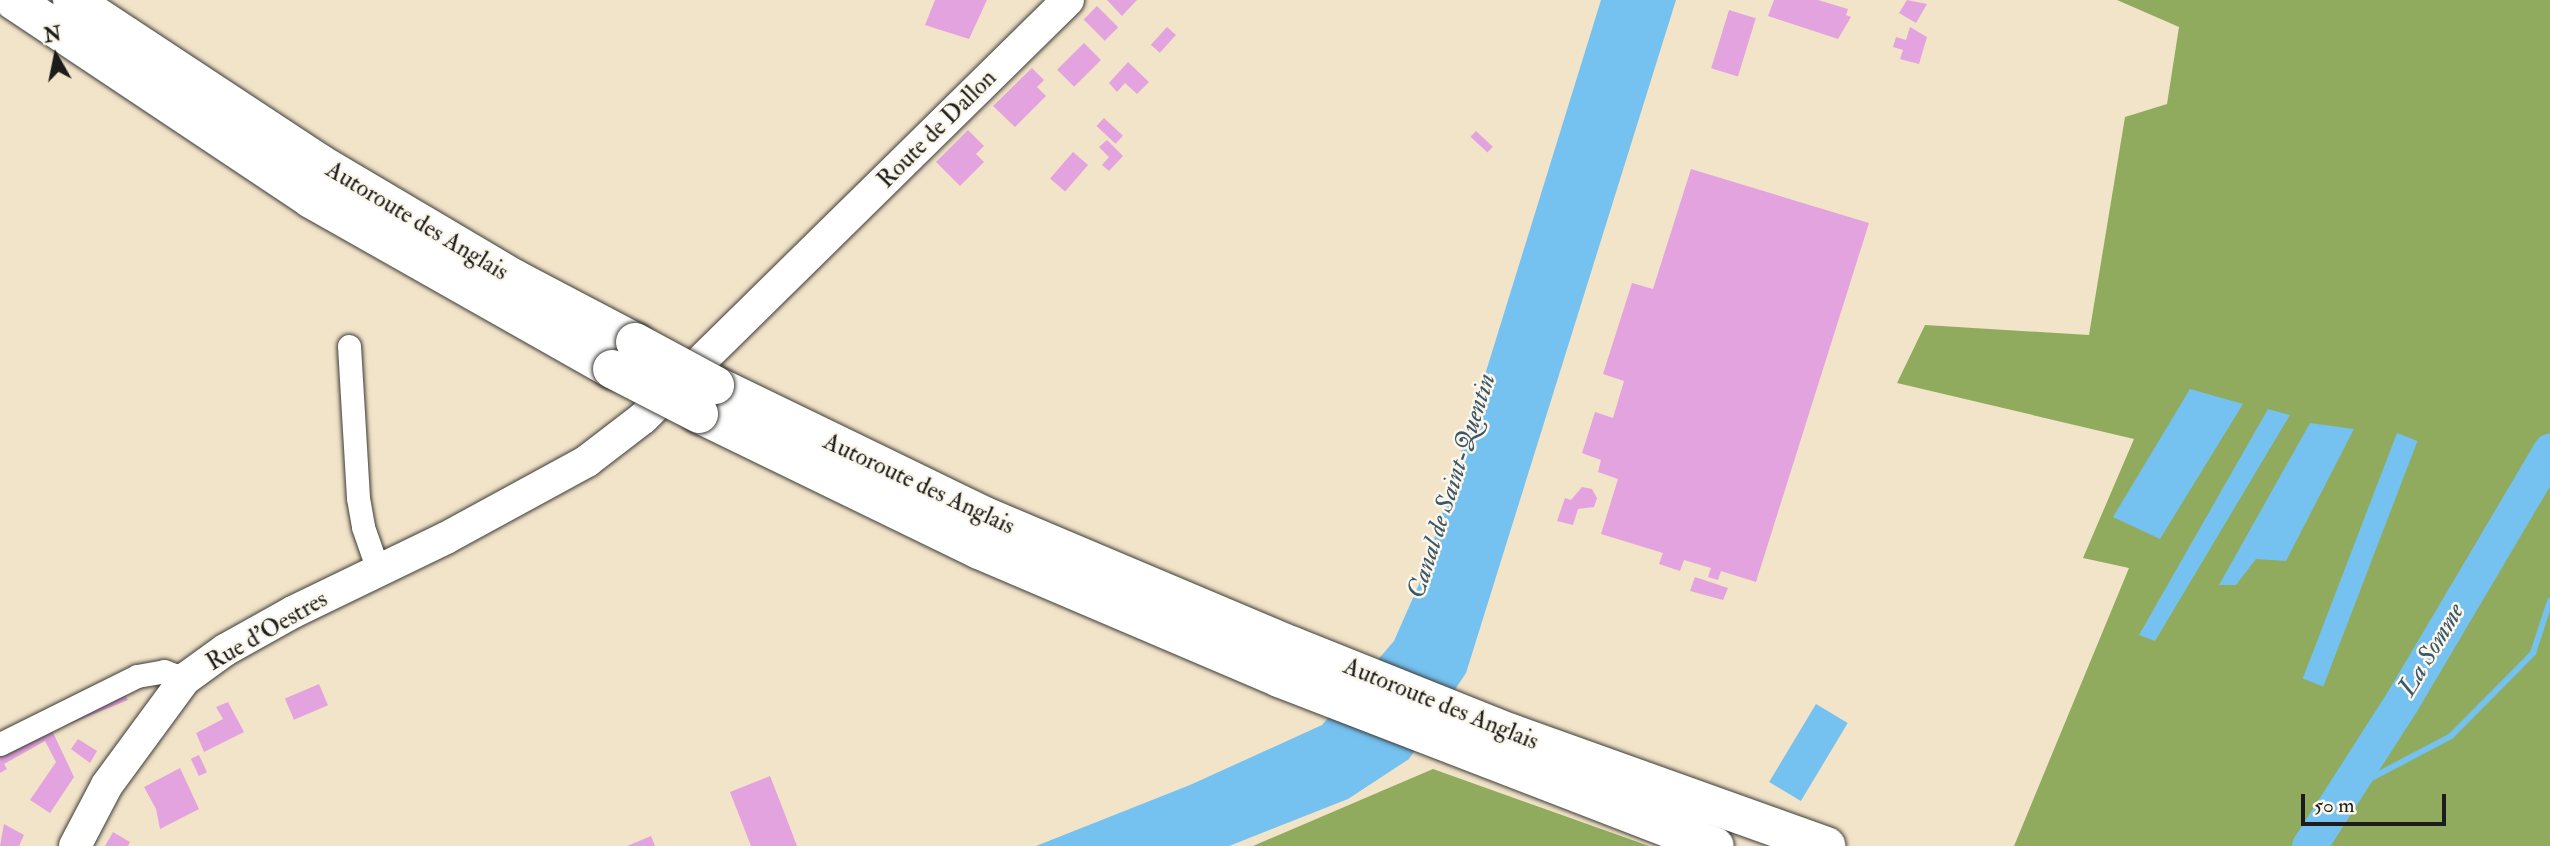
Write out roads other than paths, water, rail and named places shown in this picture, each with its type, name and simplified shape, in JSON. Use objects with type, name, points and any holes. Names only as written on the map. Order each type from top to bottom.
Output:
[{"type":"highway","name":"Autoroute des Anglais","points":[[13,0],[311,199],[624,356],[979,550],[1286,662],[1511,733],[1826,846]]},
{"type":"highway","name":"Autoroute des Anglais","points":[[72,0],[319,163],[515,279],[624,356]]},
{"type":"highway","name":"Autoroute des Anglais","points":[[1286,662],[1715,846]]},
{"type":"street","name":"Route de Dallon","points":[[782,280],[1068,0]]},
{"type":"street","name":"Rue d'Oestres","points":[[75,846],[121,765],[185,679],[225,650],[587,461],[643,418],[782,280]]},
{"type":"street","points":[[349,346],[358,498],[363,527],[378,570]]},
{"type":"street","points":[[0,744],[137,676],[164,671],[185,679]]},
{"type":"water","name":"Canal de Saint-Quentin","points":[[1601,0],[1676,0],[1466,673],[1409,759],[1348,799],[1229,846],[1036,846],[1190,785],[1322,725],[1394,641],[1423,575]]},
{"type":"water","points":[[2190,389],[2243,404],[2160,539],[2113,517]]},
{"type":"water","points":[[2268,409],[2290,415],[2155,641],[2139,635]]},
{"type":"water","points":[[2310,423],[2354,429],[2286,561],[2256,559],[2236,585],[2219,585]]},
{"type":"water","points":[[2397,433],[2418,441],[2323,686],[2303,679]]},
{"type":"water","points":[[1816,704],[1848,723],[1801,801],[1769,782]]},
{"type":"waterway","name":"La Somme","points":[[2309,846],[2402,701],[2550,451]]},
{"type":"waterway","points":[[2343,793],[2451,736],[2533,653],[2550,601]]}]
